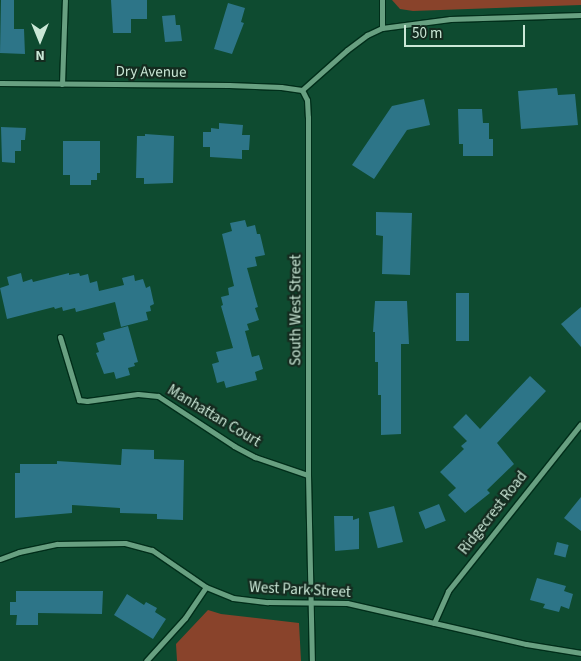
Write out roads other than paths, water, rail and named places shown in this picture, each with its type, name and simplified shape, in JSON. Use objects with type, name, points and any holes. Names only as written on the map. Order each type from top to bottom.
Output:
[{"type":"street","points":[[62,84],[65,0]]},
{"type":"street","points":[[382,0],[382,28]]},
{"type":"street","points":[[302,90],[347,50],[368,35],[382,28],[416,22],[459,19],[581,15]]},
{"type":"street","name":"Dry Avenue","points":[[0,82],[262,86],[302,90]]},
{"type":"street","name":"South West Street","points":[[302,90],[307,100],[308,117],[308,474],[312,661]]},
{"type":"street","name":"Manhattan Court","points":[[60,337],[79,400],[87,401],[138,394],[158,396],[234,446],[255,457],[308,474]]},
{"type":"street","name":"Ridgecrest Road","points":[[434,623],[448,591],[581,424]]},
{"type":"street","name":"West Park Street","points":[[0,559],[19,552],[57,544],[125,543],[152,550],[206,587],[233,598],[253,601],[347,603],[526,644],[581,653]]},
{"type":"street","points":[[146,661],[185,618],[206,587]]}]
